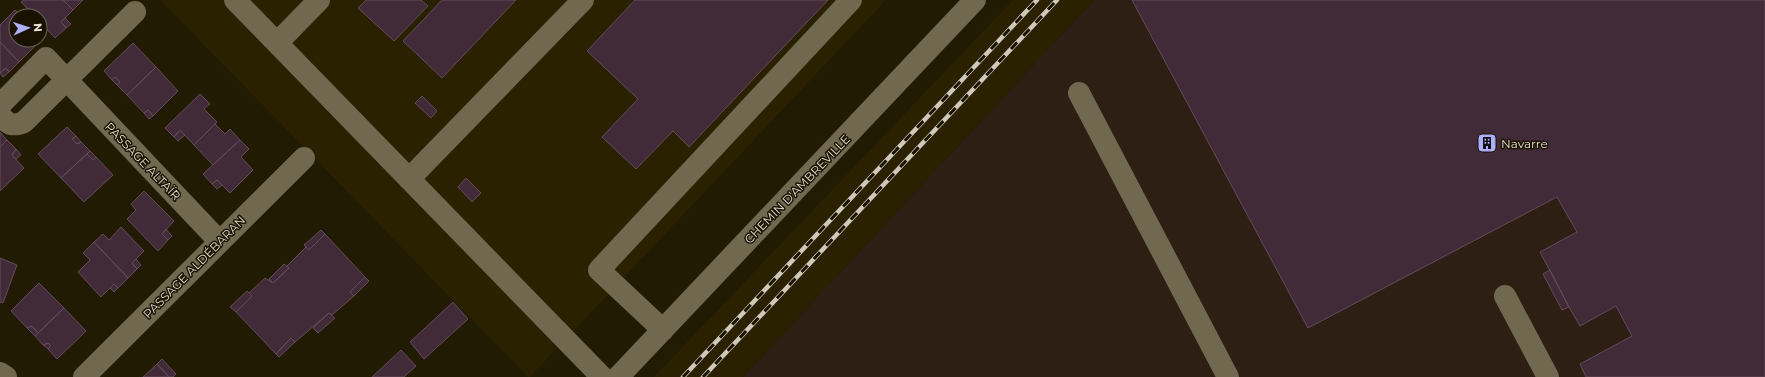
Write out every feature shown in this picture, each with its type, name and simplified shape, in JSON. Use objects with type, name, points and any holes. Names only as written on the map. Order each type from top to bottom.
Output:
[{"type":"street","points":[[235,0],[602,377]]},
{"type":"street","points":[[277,43],[319,0]]},
{"type":"street","points":[[408,179],[583,0]]},
{"type":"street","points":[[663,330],[599,270],[851,0]]},
{"type":"street","name":"CHEMIN D'AMBREVILLE","points":[[618,377],[965,4]]},
{"type":"street","points":[[0,115],[7,123],[12,125],[24,122],[136,12]]},
{"type":"street","name":"PASSAGE ALTAÏR","points":[[0,105],[46,58],[220,240]]},
{"type":"street","points":[[1078,93],[1228,377]]},
{"type":"street","name":"PASSAGE ALDÉBARAN","points":[[84,377],[304,158]]},
{"type":"street","points":[[1505,296],[1548,377]]},
{"type":"street","points":[[0,373],[6,377]]},
{"type":"shaded area","points":[[160,0],[886,0],[530,377],[528,377]]},
{"type":"shaded area","points":[[1013,0],[1094,0],[743,377],[654,377]]},
{"type":"shaded area","points":[[1094,0],[1765,0],[1765,377],[743,377]]},
{"type":"building","points":[[24,0],[63,0],[73,10],[61,22],[66,28],[55,38],[48,31],[48,8],[27,8],[21,2]]},
{"type":"building","points":[[63,0],[83,0],[73,10]]},
{"type":"building","points":[[366,0],[421,0],[428,6],[394,41],[358,8]]},
{"type":"building","points":[[442,0],[516,0],[442,78],[403,41]]},
{"type":"building","points":[[635,0],[828,0],[689,147],[673,131],[636,169],[602,137],[638,99],[587,51]]},
{"type":"building","name":"Navarre","points":[[1132,0],[1765,0],[1765,377],[1586,377],[1580,364],[1632,336],[1616,306],[1580,326],[1569,307],[1540,252],[1577,232],[1557,197],[1308,328]]},
{"type":"building","points":[[8,17],[8,48],[33,48],[19,62],[0,42],[0,25]]},
{"type":"building","points":[[65,18],[71,24],[66,28],[61,22]]},
{"type":"building","points":[[0,42],[19,62],[9,72],[6,68],[0,73]]},
{"type":"building","points":[[133,43],[156,67],[127,95],[117,85],[120,82],[115,77],[112,80],[104,71]]},
{"type":"building","points":[[156,67],[178,91],[153,116],[148,110],[144,113],[127,95]]},
{"type":"building","points":[[6,68],[9,72],[3,77],[0,73]]},
{"type":"building","points":[[115,77],[120,82],[117,85],[112,80]]},
{"type":"building","points":[[200,94],[210,104],[204,109],[217,122],[194,145],[180,130],[174,137],[165,128]]},
{"type":"building","points":[[422,96],[437,111],[431,118],[415,103]]},
{"type":"building","points":[[148,110],[153,116],[149,119],[144,113]]},
{"type":"building","points":[[215,124],[225,134],[230,129],[240,140],[213,165],[194,145]]},
{"type":"building","points":[[67,127],[76,136],[72,139],[77,144],[81,142],[90,151],[61,178],[38,154]]},
{"type":"building","points":[[180,130],[185,135],[178,141],[174,137]]},
{"type":"building","points":[[0,132],[7,140],[0,147]]},
{"type":"building","points":[[76,136],[81,142],[77,144],[72,139]]},
{"type":"building","points":[[7,140],[16,149],[12,155],[24,168],[0,191],[0,147]]},
{"type":"building","points":[[240,140],[249,149],[241,157],[253,170],[230,193],[217,180],[212,184],[203,174]]},
{"type":"building","points":[[16,149],[21,155],[16,159],[12,155]]},
{"type":"building","points":[[90,151],[96,157],[93,160],[87,154]]},
{"type":"building","points":[[87,154],[93,160],[96,157],[113,175],[84,202],[61,178]]},
{"type":"building","points":[[466,178],[481,193],[472,202],[458,187]]},
{"type":"building","points":[[217,180],[222,185],[217,189],[212,184]]},
{"type":"building","points":[[144,191],[174,221],[162,234],[168,240],[158,251],[127,219],[136,210],[131,204]]},
{"type":"building","points":[[121,227],[144,251],[132,263],[137,269],[128,278],[94,242],[103,234],[109,240]]},
{"type":"building","points":[[166,229],[172,236],[168,240],[162,234]]},
{"type":"building","points":[[321,230],[325,234],[309,250],[304,245]]},
{"type":"building","points":[[325,234],[365,277],[350,292],[354,296],[332,315],[329,313],[295,342],[291,338],[276,354],[236,312],[252,296],[249,293],[265,278],[273,283],[289,268],[287,266],[306,247],[309,250]]},
{"type":"building","points":[[94,242],[128,278],[118,288],[114,284],[101,297],[78,272],[90,260],[83,253]]},
{"type":"building","points":[[0,258],[17,265],[3,303],[0,302]]},
{"type":"building","points":[[136,259],[141,265],[137,269],[132,263]]},
{"type":"building","points":[[284,264],[289,268],[273,283],[269,279]]},
{"type":"building","points":[[1550,270],[1569,307],[1562,310],[1543,274]]},
{"type":"building","points":[[365,277],[369,281],[354,296],[350,292]]},
{"type":"building","points":[[39,283],[64,308],[38,333],[32,326],[27,328],[11,311]]},
{"type":"building","points":[[114,284],[118,288],[114,292],[110,288]]},
{"type":"building","points":[[247,291],[252,296],[236,312],[230,307]]},
{"type":"building","points":[[453,302],[468,319],[424,359],[410,342]]},
{"type":"building","points":[[64,308],[86,331],[57,359],[48,349],[51,346],[48,343],[43,345],[35,336]]},
{"type":"building","points":[[329,313],[335,318],[318,333],[313,328]]},
{"type":"building","points":[[32,326],[38,333],[35,336],[27,328]]},
{"type":"building","points":[[291,338],[295,342],[279,357],[276,354]]},
{"type":"building","points":[[48,343],[51,346],[48,349],[43,345]]},
{"type":"building","points":[[401,350],[416,366],[404,377],[372,377]]},
{"type":"building","points":[[162,359],[176,374],[173,377],[169,377],[157,364]]},
{"type":"building","points":[[157,364],[169,377],[143,377]]},
{"type":"railway","points":[[683,377],[1037,0]]},
{"type":"railway","points":[[703,377],[1057,0]]},
{"type":"place","name":"Navarre","points":[[1487,143]]}]
